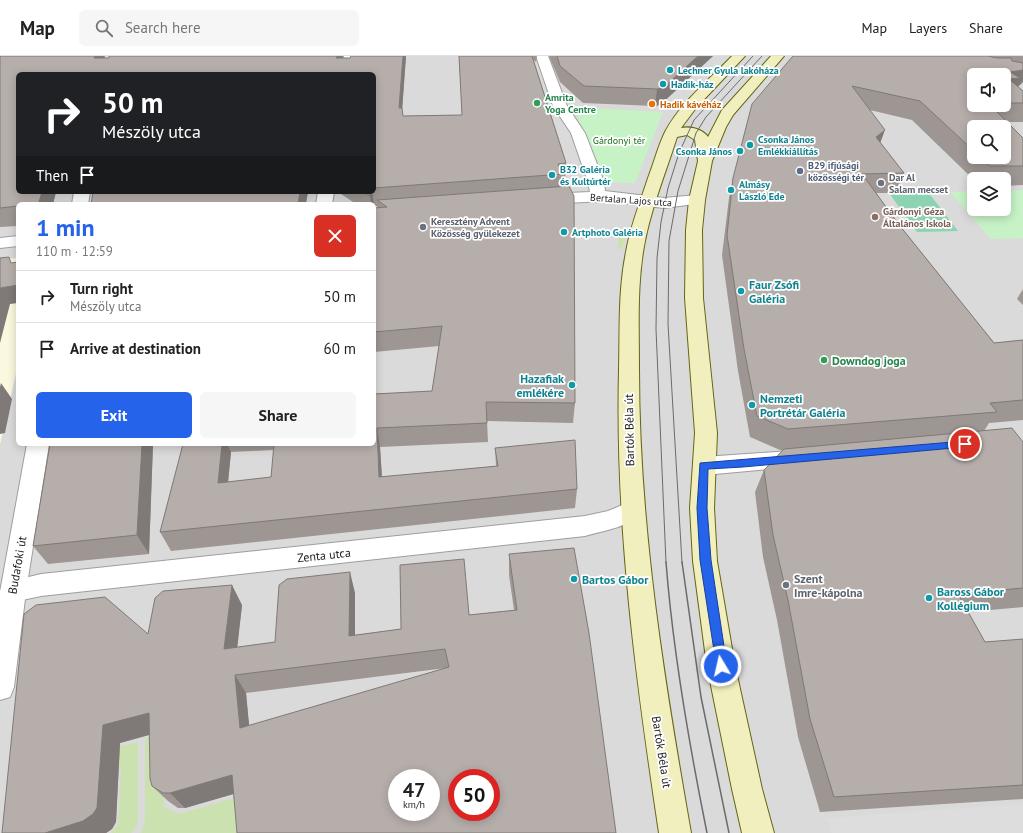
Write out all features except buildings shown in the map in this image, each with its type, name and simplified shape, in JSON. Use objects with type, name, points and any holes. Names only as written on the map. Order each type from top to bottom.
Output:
[{"type":"main road","name":"Bartók Béla út","points":[[675,833],[653,697],[632,510],[628,428],[630,288],[634,253],[648,202],[671,134],[687,109],[739,56]]},
{"type":"main road","points":[[758,833],[747,789],[721,666],[706,568],[702,508],[706,433],[694,298],[694,230],[697,200],[705,161],[726,114],[778,56]]},
{"type":"main road","points":[[671,134],[688,131],[700,136],[705,161]]},
{"type":"street","points":[[346,72],[350,56]]},
{"type":"street","points":[[542,56],[560,106],[578,133],[596,182],[598,196]]},
{"type":"street","name":"Bertalan Lajos utca","points":[[530,200],[598,196],[664,203],[697,200]]},
{"type":"street","points":[[0,243],[16,241]]},
{"type":"street","name":"Budafoki út","points":[[0,688],[13,591],[38,446]]},
{"type":"street","points":[[704,466],[822,457]]},
{"type":"street","name":"Zenta utca","points":[[13,591],[49,584],[585,526],[613,519],[632,510]]},
{"type":"shaded area","points":[[0,56],[1023,56],[1023,833],[0,833],[0,444],[16,373],[16,446],[376,446],[376,202],[16,202],[16,258],[0,260]]},
{"type":"shaded area","points":[[16,258],[16,373],[0,444],[0,260]]},
{"type":"shaded area","points":[[1023,804],[1023,833],[832,833],[827,818]]},
{"type":"green space","name":"Gárdonyi tér","points":[[574,107],[663,112],[635,183],[602,182]]},
{"type":"green space","points":[[1023,190],[1023,238],[991,239],[971,216],[1011,216],[1011,191]]},
{"type":"green space","points":[[967,191],[967,211],[950,192]]},
{"type":"green space","points":[[928,192],[958,231],[917,232],[889,193]]},
{"type":"green space","points":[[628,228],[622,249],[618,249],[618,229]]},
{"type":"green space","points":[[160,734],[164,807],[179,814],[240,796],[240,833],[141,833],[145,820],[145,738]]},
{"type":"green space","points":[[138,742],[138,817],[136,828],[131,833],[111,833],[118,824],[121,768],[115,769],[115,747]]},
{"type":"tram line","points":[[666,563],[656,329],[657,258],[661,222],[668,188],[679,153],[694,120],[753,56]]},
{"type":"tram line","points":[[682,563],[668,324],[669,241],[678,191],[696,133],[706,117],[762,56]]},
{"type":"tram line","points":[[666,562],[682,698],[707,833]]},
{"type":"tram line","points":[[682,562],[701,697],[729,833]]},
{"type":"place","name":"Lechner Gyula lakóháza","points":[[670,70]]},
{"type":"place","name":"Hadik-ház","points":[[663,84]]},
{"type":"place","name":"Amrita Yoga Centre","points":[[537,103]]},
{"type":"place","name":"Hadik kávéház","points":[[652,104]]},
{"type":"place","name":"Csonka János Emlékkiállítás","points":[[750,145]]},
{"type":"place","name":"Csonka János","points":[[740,151]]},
{"type":"place","name":"B29 ifjúsági közösségi tér","points":[[800,171]]},
{"type":"place","name":"B32 Galéria és Kultúrtér","points":[[552,175]]},
{"type":"place","name":"Dar Al Salam mecset","points":[[881,183]]},
{"type":"place","name":"Almásy László Ede","points":[[731,190]]},
{"type":"place","name":"Gárdonyi Géza Általános Iskola","points":[[875,217]]},
{"type":"place","name":"Keresztény Advent Közösség gyülekezet","points":[[423,227]]},
{"type":"place","name":"Artphoto Galéria","points":[[564,232]]},
{"type":"place","name":"Faur Zsófi Galéria","points":[[741,291]]},
{"type":"place","name":"Downdog joga","points":[[824,360]]},
{"type":"place","name":"Hazafiak emlékére","points":[[572,385]]},
{"type":"place","name":"Nemzeti Portrétár Galéria","points":[[752,405]]},
{"type":"place","name":"Bartos Gábor","points":[[574,579]]},
{"type":"place","name":"Szent Imre-kápolna","points":[[786,585]]},
{"type":"place","name":"Baross Gábor Kollégium","points":[[929,598]]},
{"type":"route","points":[[721,666],[705,560],[702,508],[704,466],[743,464],[965,444]]}]
